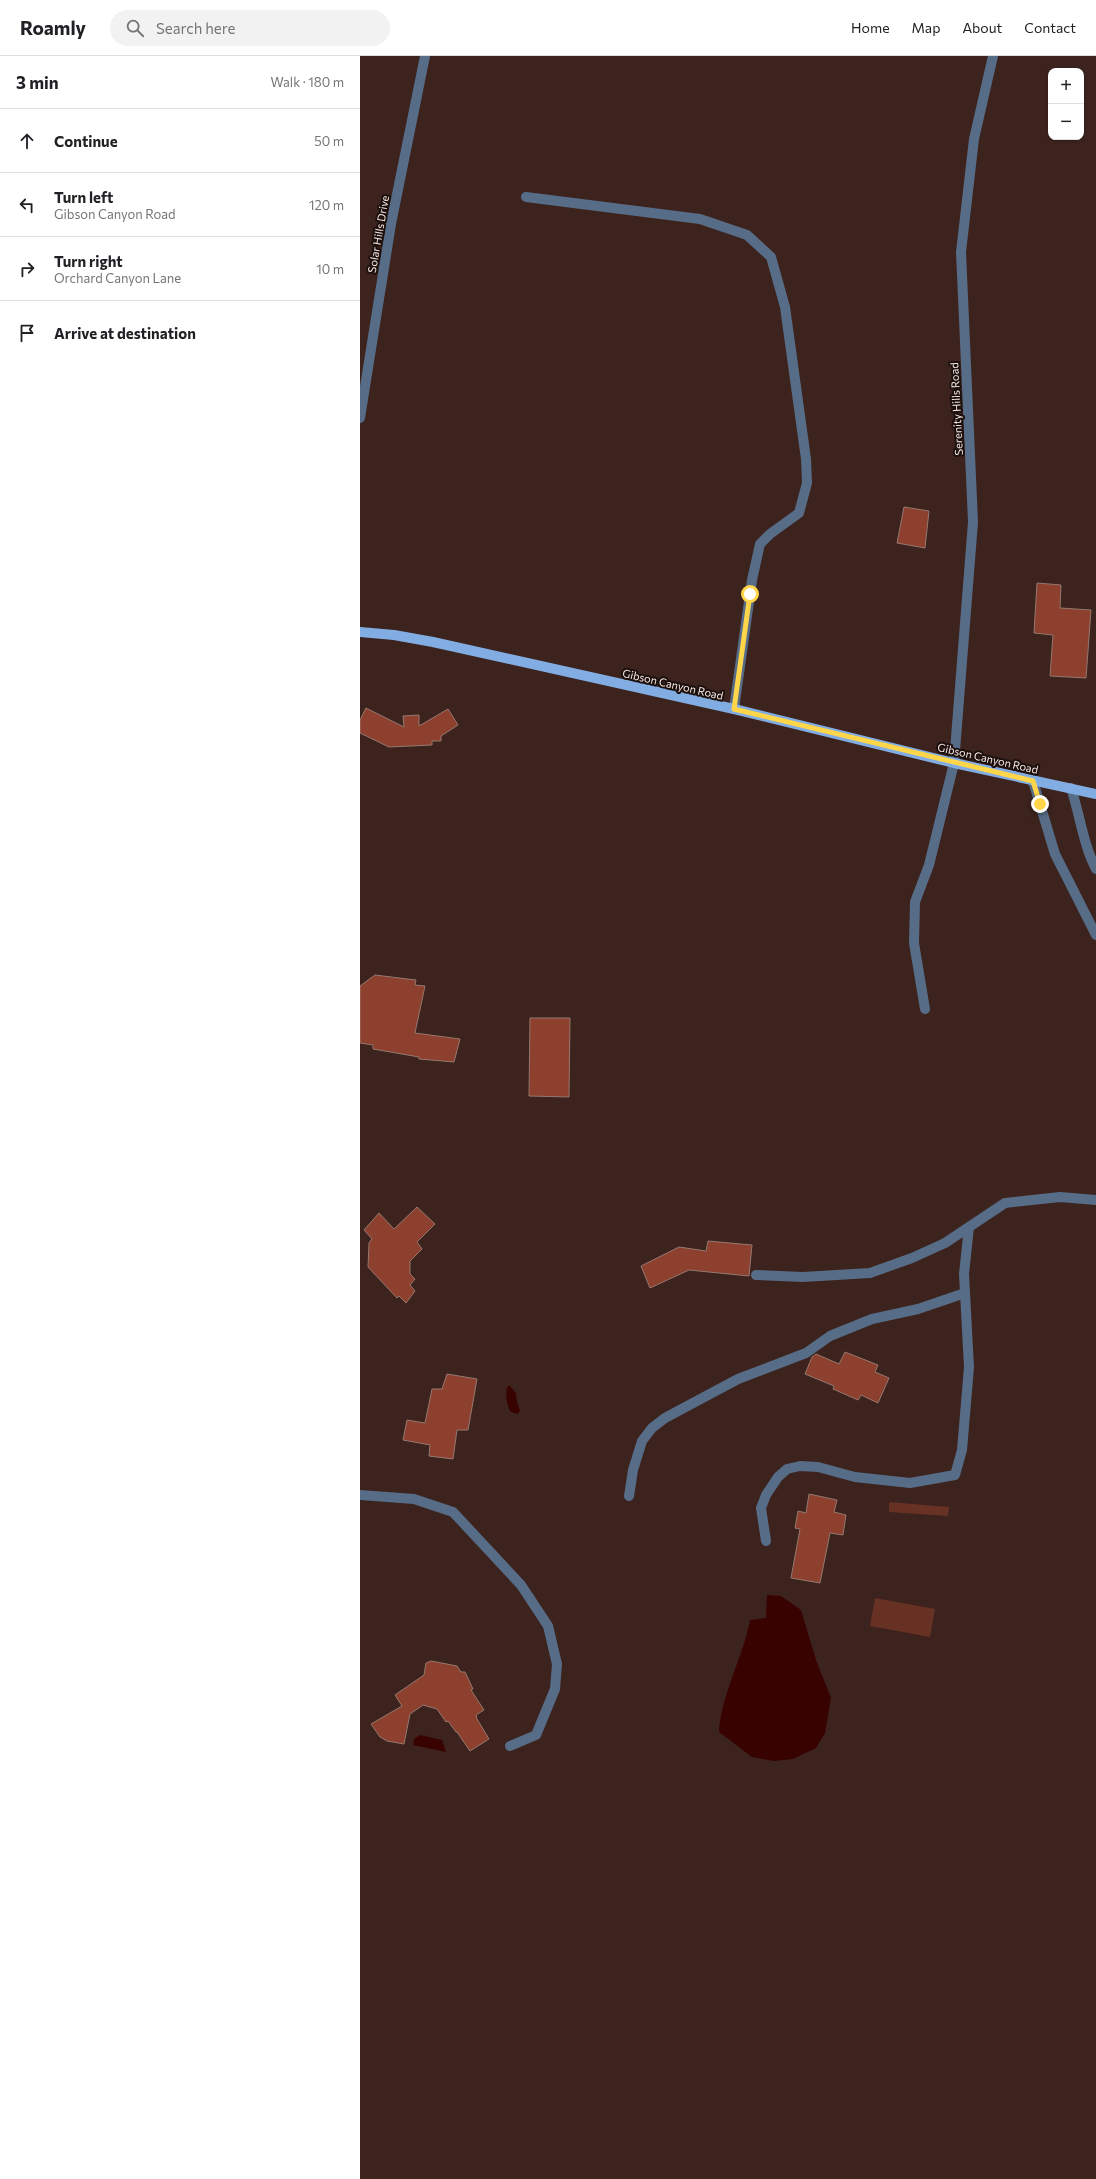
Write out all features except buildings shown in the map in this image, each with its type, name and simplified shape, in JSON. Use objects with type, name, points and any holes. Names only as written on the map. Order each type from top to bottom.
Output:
[{"type":"main road","name":"Gibson Canyon Road","points":[[360,632],[394,635],[433,642],[734,709],[954,763],[1096,794]]},
{"type":"street","name":"Solar Hills Drive","points":[[360,418],[391,224],[425,56]]},
{"type":"street","name":"Serenity Hills Road","points":[[925,1008],[914,943],[915,902],[929,865],[954,763],[972,522],[961,252],[974,139],[992,56]]},
{"type":"street","points":[[526,198],[700,220],[747,235],[771,257],[785,307],[806,459],[807,483],[799,513],[770,534],[760,544],[752,580],[734,709]]},
{"type":"street","points":[[1033,781],[1055,854],[1096,935]]},
{"type":"street","points":[[1071,788],[1080,816],[1088,853],[1096,869]]},
{"type":"street","points":[[756,1275],[803,1277],[870,1273],[912,1258],[945,1243],[1005,1203],[1060,1197],[1096,1200]]},
{"type":"street","points":[[766,1541],[761,1508],[766,1495],[778,1477],[787,1469],[800,1466],[818,1467],[855,1477],[910,1483],[954,1475],[962,1450],[969,1367],[964,1274],[969,1227]]},
{"type":"street","points":[[629,1496],[633,1470],[642,1441],[652,1428],[665,1418],[738,1379],[806,1353],[830,1336],[872,1319],[918,1309],[965,1293]]},
{"type":"street","points":[[360,1495],[414,1499],[453,1512],[521,1585],[548,1626],[558,1664],[555,1689],[536,1735],[510,1746]]},
{"type":"shaded area","points":[[509,1385],[516,1393],[520,1410],[518,1414],[511,1412],[508,1407],[506,1394],[507,1387]]},
{"type":"shaded area","points":[[889,1502],[949,1507],[948,1516],[889,1512]]},
{"type":"shaded area","points":[[767,1595],[781,1596],[801,1610],[816,1660],[831,1698],[825,1733],[816,1748],[793,1759],[774,1761],[752,1757],[719,1732],[724,1704],[747,1634],[750,1620],[766,1618]]},
{"type":"shaded area","points":[[875,1598],[935,1609],[930,1637],[870,1626]]},
{"type":"shaded area","points":[[420,1735],[442,1740],[446,1752],[413,1745],[414,1739]]},
{"type":"route","points":[[750,594],[734,709],[795,725],[1033,781],[1040,804]]}]
